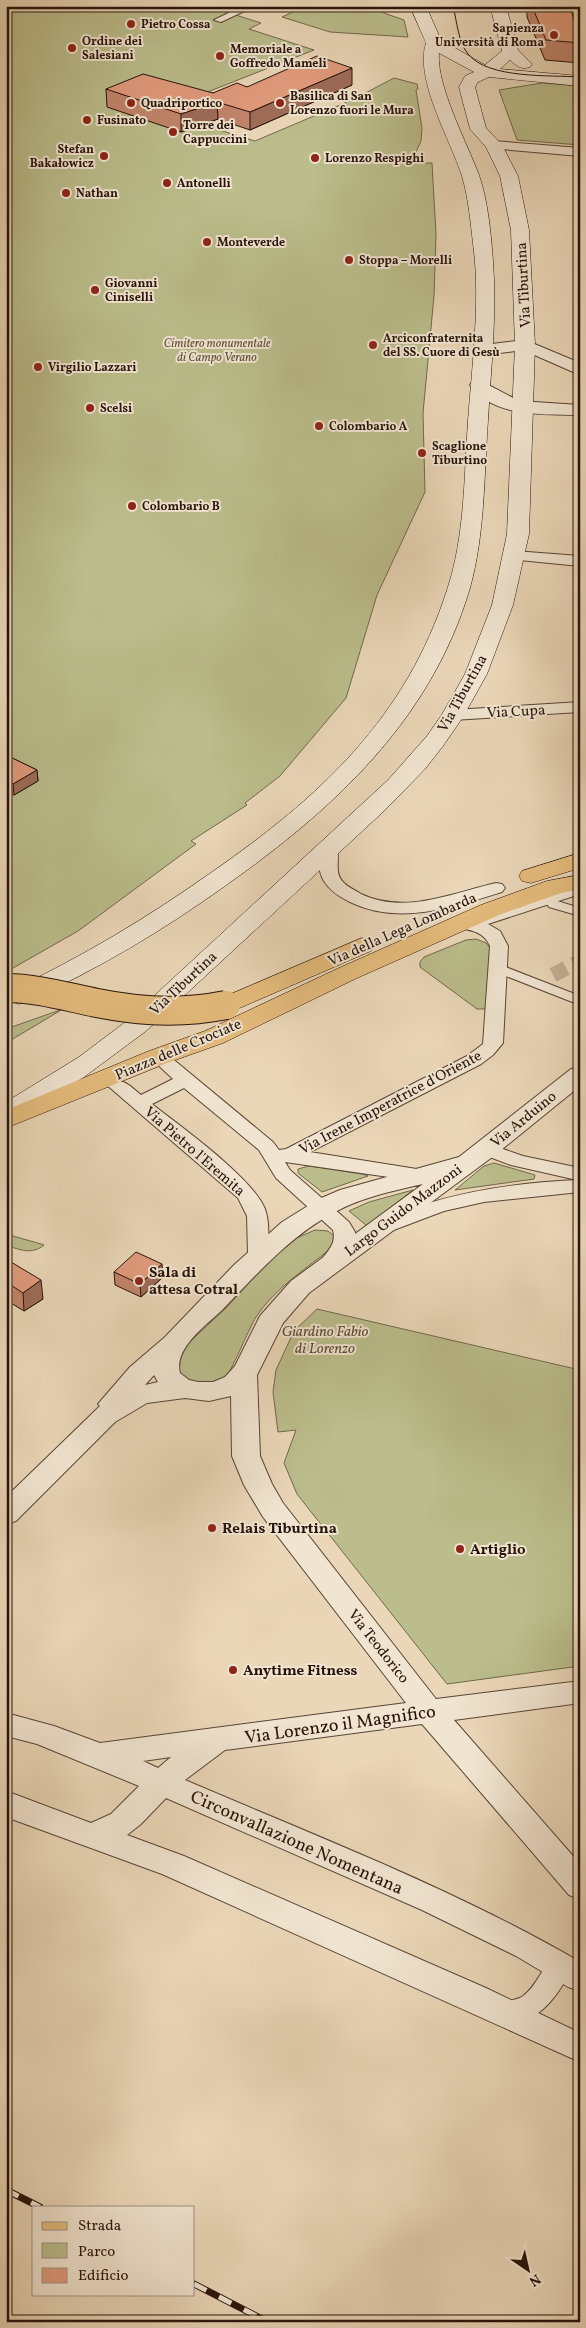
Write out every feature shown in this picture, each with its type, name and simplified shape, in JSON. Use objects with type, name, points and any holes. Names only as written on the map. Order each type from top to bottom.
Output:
[{"type":"main road","points":[[6,1002],[70,972],[133,937],[228,873],[277,837],[314,806],[354,768],[385,733],[412,693],[447,624],[467,557],[478,440],[479,385],[483,350],[484,263],[471,177],[450,127],[431,66],[430,55],[434,43],[422,8]]},
{"type":"main road","points":[[495,8],[510,52],[519,61],[535,72],[580,81]]},
{"type":"main road","points":[[434,43],[464,62],[487,72],[580,71]]},
{"type":"main road","points":[[487,72],[510,52]]},
{"type":"main road","name":"Via Tiburtina","points":[[6,1113],[82,1067],[132,1030],[389,794],[428,750],[453,715],[481,661],[503,604],[514,556],[518,520],[526,345],[520,230],[509,176],[492,145],[478,129],[467,87],[469,81],[487,72]]},
{"type":"main road","name":"Via della Lega Lombarda","points":[[6,988],[23,988],[158,1013],[198,1012],[226,1005],[496,888],[576,872]]},
{"type":"main road","name":"Via della Lega Lombarda","points":[[348,973],[460,923],[531,894],[576,872]]},
{"type":"main road","name":"Piazza delle Crociate","points":[[6,1120],[158,1057],[214,1037],[348,973]]},
{"type":"street","points":[[218,20],[249,7]]},
{"type":"street","points":[[492,145],[580,152]]},
{"type":"street","points":[[483,350],[526,345],[580,370]]},
{"type":"street","points":[[479,385],[501,402],[522,407],[580,410]]},
{"type":"street","points":[[514,556],[580,561]]},
{"type":"street","name":"Via Cupa","points":[[453,715],[580,707]]},
{"type":"street","points":[[329,848],[328,865],[330,876],[335,885],[351,896],[377,905],[408,908],[428,907],[496,888]]},
{"type":"street","name":"Via della Lega Lombarda","points":[[460,923],[487,920],[580,888]]},
{"type":"street","points":[[554,904],[580,912]]},
{"type":"street","name":"Via Irene Imperatrice d'Oriente","points":[[280,1154],[484,1055],[493,1043],[499,946],[495,936],[477,926],[460,923]]},
{"type":"street","points":[[498,968],[580,1001]]},
{"type":"street","points":[[537,983],[553,975]]},
{"type":"street","points":[[167,1064],[280,1154],[423,1176]]},
{"type":"street","name":"Via Arduino","points":[[476,1156],[580,1074]]},
{"type":"street","points":[[139,1103],[186,1080]]},
{"type":"street","name":"Via Pietro l'Eremita","points":[[118,1086],[226,1175],[246,1194],[257,1216],[258,1254]]},
{"type":"street","points":[[280,1154],[274,1161],[279,1170],[323,1208]]},
{"type":"street","points":[[476,1156],[518,1161],[580,1174]]},
{"type":"street","name":"Largo Guido Mazzoni","points":[[186,1389],[170,1380],[165,1370],[166,1361],[174,1343],[258,1254],[279,1236],[323,1208],[358,1193],[423,1176],[476,1156]]},
{"type":"street","name":"Largo Guido Mazzoni","points":[[244,1376],[263,1334],[279,1308],[305,1283],[476,1156]]},
{"type":"street","points":[[376,1231],[414,1214],[473,1196],[580,1186]]},
{"type":"street","name":"Largo Guido Mazzoni","points":[[321,1272],[341,1248],[346,1237],[344,1229],[323,1208]]},
{"type":"street","points":[[6,1514],[105,1414],[129,1384],[174,1343]]},
{"type":"street","points":[[105,1414],[139,1395],[164,1390],[186,1389],[209,1392],[225,1389],[244,1376]]},
{"type":"street","name":"Via Teodorico","points":[[244,1376],[246,1456],[258,1485],[283,1524],[429,1712],[580,1886]]},
{"type":"street","name":"Via Lorenzo il Magnifico","points":[[99,1755],[580,1692]]},
{"type":"street","name":"Circonvallazione Nomentana","points":[[6,1724],[42,1734],[99,1755],[433,1901],[527,1947],[570,1972]]},
{"type":"street","points":[[89,1836],[122,1825],[161,1783],[185,1762],[223,1740]]},
{"type":"street","points":[[6,1803],[56,1825],[132,1848],[165,1861],[502,2011],[580,2048]]},
{"type":"street","points":[[502,2011],[522,2011],[535,2003],[570,1972]]},
{"type":"green space","name":"Cimitero monumentale di Campo Verano","points":[[6,6],[176,6],[188,10],[197,6],[207,6],[261,23],[249,29],[314,50],[182,102],[200,124],[255,141],[354,99],[394,78],[417,84],[418,89],[416,90],[422,128],[421,141],[411,163],[432,163],[436,234],[434,296],[423,413],[425,492],[377,595],[346,698],[280,776],[245,803],[247,805],[191,841],[196,844],[78,931],[6,972]]},
{"type":"green space","points":[[306,6],[364,6],[404,20],[408,37],[330,32],[282,17]]},
{"type":"green space","points":[[542,83],[580,86],[580,145],[517,140],[499,90]]},
{"type":"green space","points":[[476,939],[486,943],[490,948],[486,1009],[477,1009],[420,967],[420,962],[424,957],[466,940]]},
{"type":"green space","points":[[63,1009],[6,1043],[6,1029]]},
{"type":"green space","points":[[494,1163],[535,1175],[534,1179],[455,1190],[484,1166]]},
{"type":"green space","points":[[309,1166],[368,1176],[322,1192],[298,1173],[298,1169]]},
{"type":"green space","points":[[413,1190],[367,1226],[349,1211],[369,1202]]},
{"type":"green space","points":[[315,1230],[328,1231],[334,1236],[333,1247],[272,1297],[256,1317],[225,1378],[205,1383],[186,1378],[177,1368],[182,1349],[225,1309],[275,1255],[292,1240]]},
{"type":"green space","points":[[6,1234],[44,1245],[30,1251],[16,1249],[6,1245]]},
{"type":"green space","name":"Artiglio","points":[[317,1309],[580,1370],[580,1666],[447,1684],[297,1494],[284,1463],[296,1430],[278,1432],[273,1392],[276,1370],[294,1331]]},
{"type":"building","points":[[532,6],[569,6],[580,33],[580,43],[546,40]]},
{"type":"building","points":[[317,56],[352,68],[250,112],[217,102],[181,114],[106,89],[143,74],[213,93],[237,83],[247,87]]},
{"type":"building","points":[[6,755],[37,770],[13,784],[6,780]]},
{"type":"building","points":[[136,1252],[162,1264],[140,1284],[114,1272]]},
{"type":"building","points":[[6,1259],[41,1280],[23,1293],[6,1282]]},
{"type":"tunnel","points":[[553,975],[580,961]]},
{"type":"tram line","points":[[453,6],[462,44],[468,54],[477,62],[504,72],[580,77]]},
{"type":"railway","points":[[6,2190],[38,2206]]},
{"type":"railway","points":[[195,2285],[268,2322]]},
{"type":"place","name":"Pietro Cossa","points":[[131,24]]},
{"type":"place","name":"Sapienza Università di Roma","points":[[554,35]]},
{"type":"place","name":"Ordine dei Salesiani","points":[[72,48]]},
{"type":"place","name":"Memoriale a Goffredo Mameli","points":[[220,56]]},
{"type":"place","name":"Quadriportico","points":[[131,103]]},
{"type":"place","name":"Basilica di San Lorenzo fuori le Mura","points":[[280,103]]},
{"type":"place","name":"Fusinato","points":[[87,120]]},
{"type":"place","name":"Torre dei Cappuccini","points":[[173,132]]},
{"type":"place","name":"Stefan Bakałowicz","points":[[104,156]]},
{"type":"place","name":"Lorenzo Respighi","points":[[315,158]]},
{"type":"place","name":"Antonelli","points":[[167,183]]},
{"type":"place","name":"Nathan","points":[[66,193]]},
{"type":"place","name":"Monteverde","points":[[207,242]]},
{"type":"place","name":"Stoppa – Morelli","points":[[349,260]]},
{"type":"place","name":"Giovanni Ciniselli","points":[[95,290]]},
{"type":"place","name":"Arciconfraternita del SS. Cuore di Gesù","points":[[373,345]]},
{"type":"place","name":"Virgilio Lazzari","points":[[38,367]]},
{"type":"place","name":"Scelsi","points":[[90,408]]},
{"type":"place","name":"Colombario A","points":[[319,426]]},
{"type":"place","name":"Scaglione Tiburtino","points":[[422,453]]},
{"type":"place","name":"Colombario B","points":[[132,506]]},
{"type":"place","name":"Sala di attesa Cotral","points":[[139,1281]]},
{"type":"place","name":"Relais Tiburtina","points":[[212,1528]]},
{"type":"place","name":"Artiglio","points":[[460,1549]]},
{"type":"place","name":"Anytime Fitness","points":[[233,1670]]},
{"type":"park label","name":"Giardino Fabio di Lorenzo","points":[[325,1340]]}]
